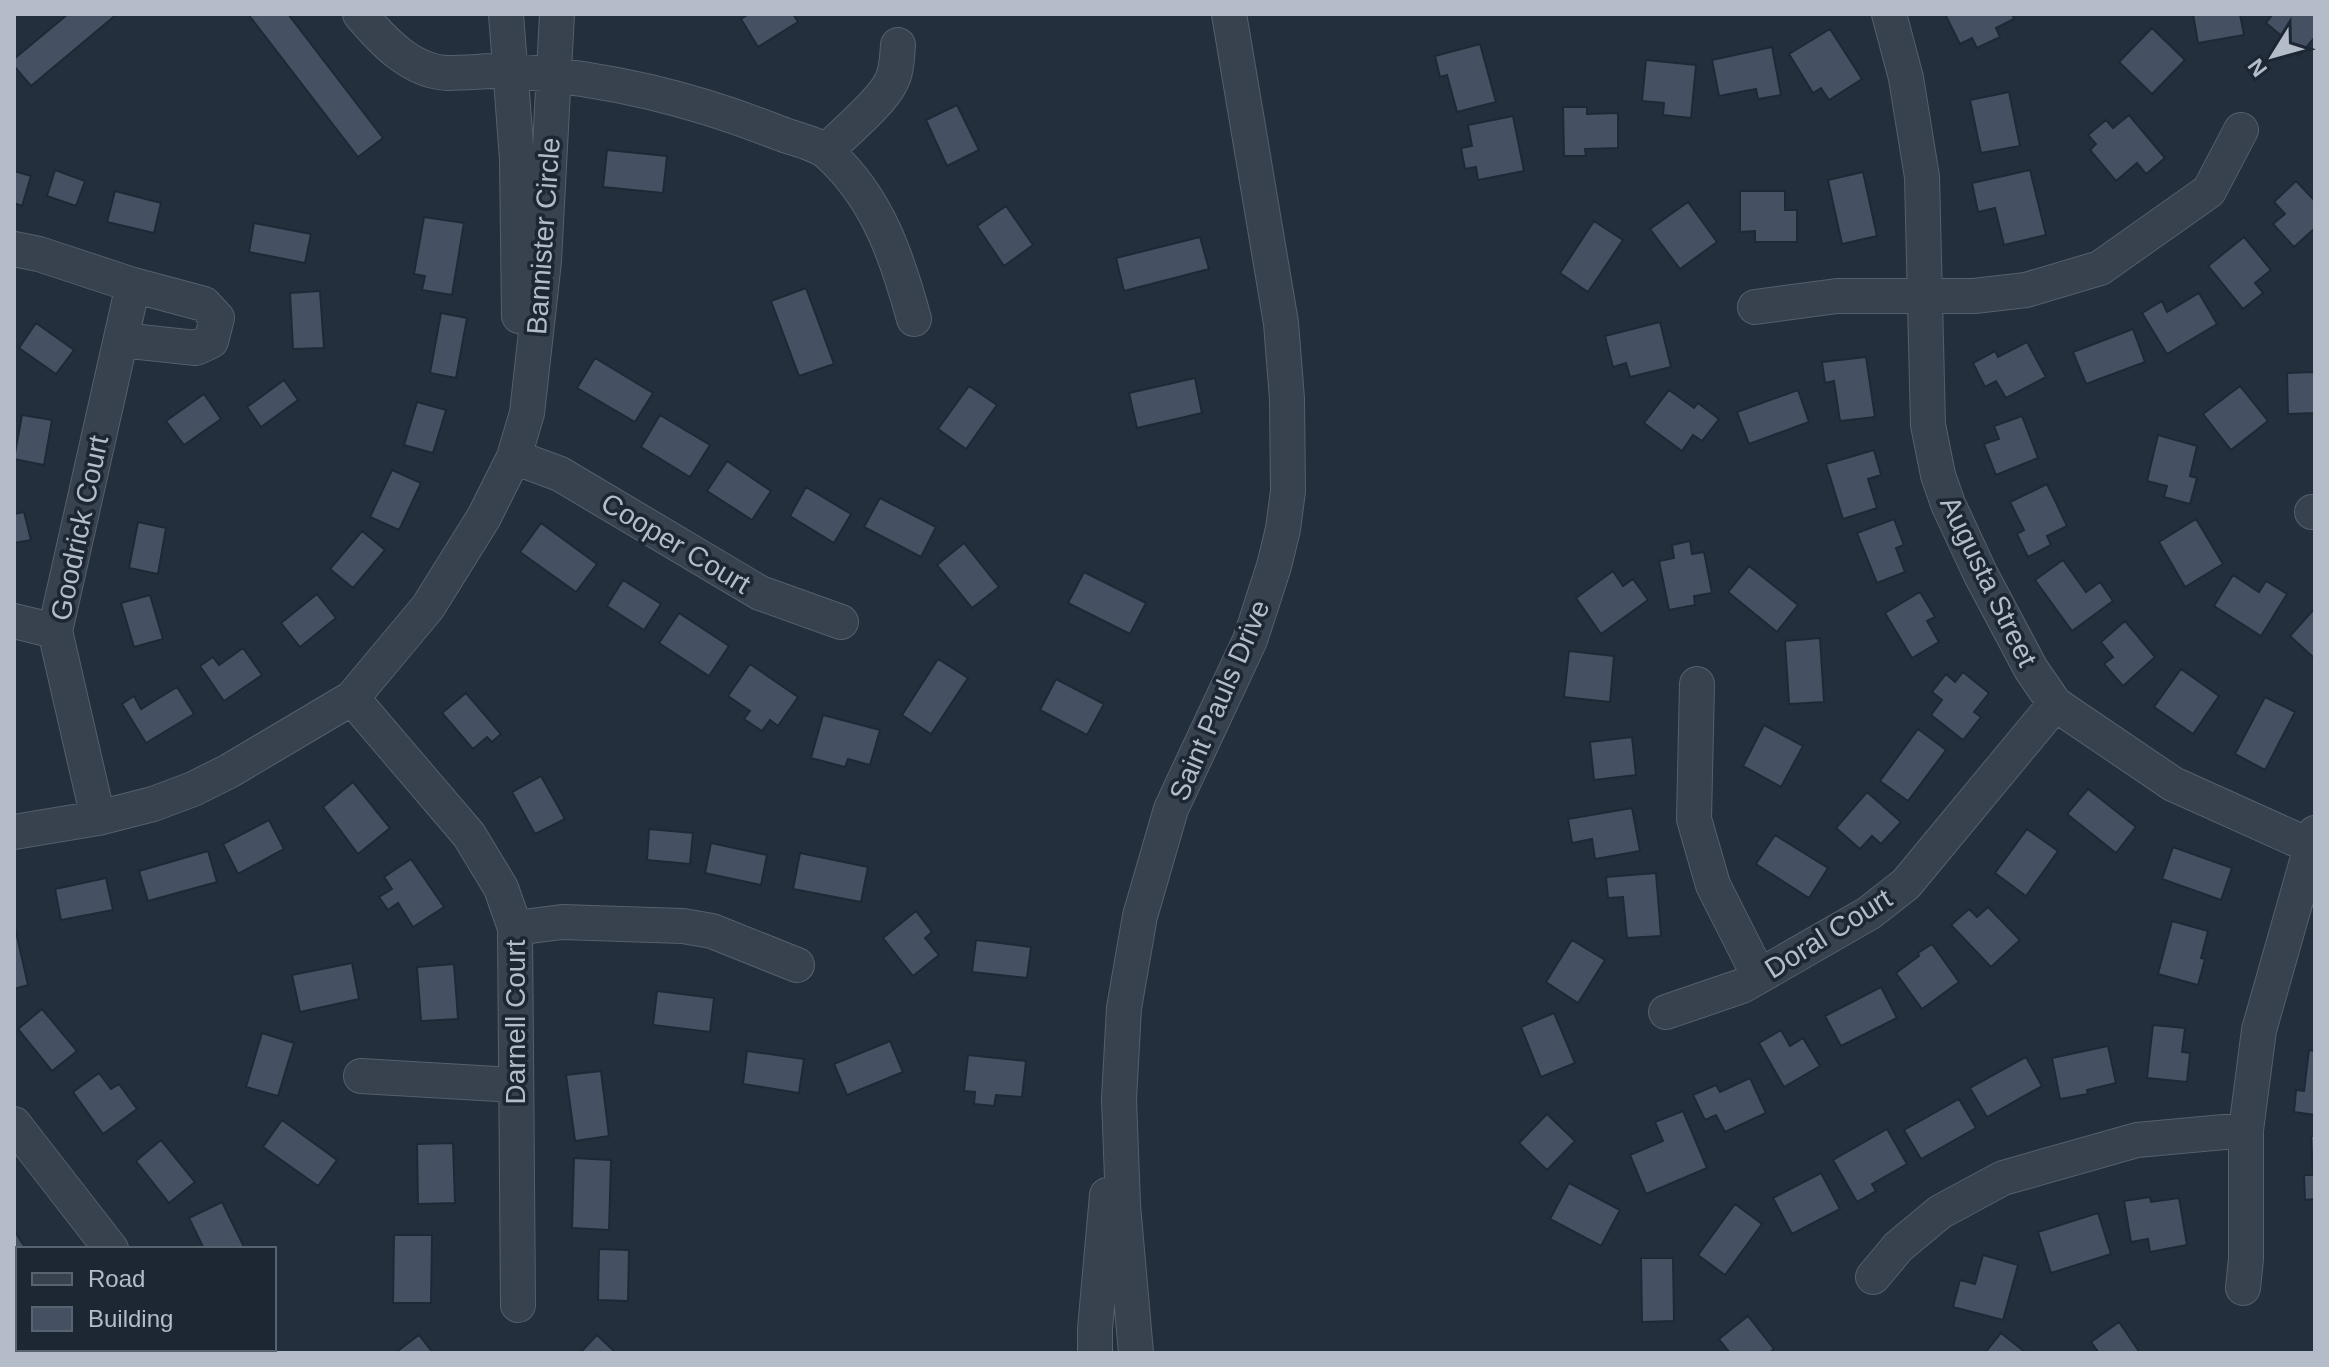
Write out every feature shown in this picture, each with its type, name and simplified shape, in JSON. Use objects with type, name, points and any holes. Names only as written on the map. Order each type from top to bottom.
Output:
[{"type":"street","points":[[360,14],[403,56],[444,73],[512,71],[594,80],[723,111],[826,151],[860,190],[881,223],[898,262],[914,319]]},
{"type":"street","name":"Bannister Circle","points":[[506,14],[512,71],[520,251],[514,457]]},
{"type":"street","name":"Bannister Circle","points":[[14,832],[98,818],[153,804],[193,789],[270,748],[352,698],[428,607],[484,517],[514,457],[527,413],[544,261],[557,14]]},
{"type":"street","name":"Saint Pauls Drive","points":[[1095,1353],[1102,1246],[1119,1099],[1124,1008],[1140,916],[1171,809],[1250,640],[1274,566],[1288,491],[1287,399],[1281,323],[1229,14]]},
{"type":"street","name":"Augusta Street","points":[[1889,14],[1906,78],[1922,177],[1928,425],[1938,475],[1948,504],[1981,575],[2031,669],[2055,704],[2173,784],[2314,842]]},
{"type":"street","points":[[826,151],[891,83],[898,45]]},
{"type":"street","points":[[1755,307],[1837,296],[1974,296],[2026,290],[2100,268],[2209,191],[2241,130]]},
{"type":"street","points":[[14,249],[204,304],[217,318],[211,341],[196,348],[121,340]]},
{"type":"street","name":"Goodrick Court","points":[[98,818],[55,631],[133,285]]},
{"type":"street","name":"Cooper Court","points":[[514,457],[560,474],[760,593],[841,622]]},
{"type":"street","points":[[14,621],[55,631]]},
{"type":"street","points":[[1697,684],[1694,819],[1713,885],[1759,976]]},
{"type":"street","name":"Darnell Court","points":[[352,698],[469,835],[501,888],[515,928],[518,1305]]},
{"type":"street","name":"Doral Court","points":[[1666,1012],[1742,986],[1869,913],[1906,884],[2055,704]]},
{"type":"street","points":[[2243,1288],[2246,1259],[2246,1130],[2259,1030],[2314,842]]},
{"type":"street","points":[[515,928],[562,922],[683,926],[712,931],[797,965]]},
{"type":"street","points":[[361,1076],[515,1085]]},
{"type":"street","name":"Saint Pauls Drive","points":[[1119,1099],[1123,1205],[1136,1353]]},
{"type":"street","points":[[14,1124],[109,1247]]},
{"type":"street","points":[[1873,1277],[1898,1247],[1940,1212],[2003,1178],[2137,1140],[2246,1130]]},
{"type":"building","points":[[68,14],[117,14],[31,86],[14,66],[14,59]]},
{"type":"building","points":[[248,14],[288,14],[383,138],[358,157]]},
{"type":"building","points":[[749,14],[793,14],[798,22],[758,47],[741,19]]},
{"type":"building","points":[[1945,14],[2012,14],[2014,19],[1996,28],[2000,37],[1977,48],[1972,38],[1960,44]]},
{"type":"building","points":[[2193,14],[2240,14],[2244,35],[2198,43]]},
{"type":"building","points":[[2273,14],[2315,14],[2315,37],[2299,56],[2266,23]]},
{"type":"building","points":[[2152,28],[2185,60],[2152,94],[2119,62]]},
{"type":"building","points":[[1830,29],[1862,79],[1829,100],[1821,88],[1813,93],[1789,54]]},
{"type":"building","points":[[1480,44],[1496,102],[1457,112],[1447,75],[1440,77],[1435,56]]},
{"type":"building","points":[[1772,47],[1781,95],[1758,99],[1756,89],[1719,96],[1712,60]]},
{"type":"building","points":[[1646,60],[1696,65],[1691,118],[1663,115],[1664,103],[1642,101]]},
{"type":"building","points":[[2009,92],[2020,146],[1981,153],[1970,100]]},
{"type":"building","points":[[957,105],[979,150],[947,166],[926,120]]},
{"type":"building","points":[[1563,107],[1587,107],[1587,114],[1618,113],[1618,148],[1585,149],[1586,156],[1564,156]]},
{"type":"building","points":[[2129,115],[2165,158],[2146,174],[2137,163],[2116,181],[2090,150],[2096,144],[2088,135],[2106,120],[2113,128]]},
{"type":"building","points":[[1513,116],[1524,171],[1478,180],[1476,167],[1465,169],[1461,148],[1472,146],[1468,125]]},
{"type":"building","points":[[607,150],[667,156],[663,193],[603,187]]},
{"type":"building","points":[[55,170],[85,181],[76,206],[47,196]]},
{"type":"building","points":[[2030,170],[2046,235],[2004,245],[1995,208],[1978,212],[1972,183]]},
{"type":"building","points":[[14,171],[31,176],[22,206],[14,203]]},
{"type":"building","points":[[1863,172],[1877,236],[1842,244],[1828,180]]},
{"type":"building","points":[[2296,181],[2315,201],[2315,228],[2294,247],[2273,224],[2285,214],[2274,202]]},
{"type":"building","points":[[115,191],[161,203],[154,233],[107,222]]},
{"type":"building","points":[[1740,191],[1785,191],[1785,210],[1797,210],[1797,242],[1755,242],[1755,231],[1740,232]]},
{"type":"building","points":[[1688,202],[1717,242],[1680,269],[1650,229]]},
{"type":"building","points":[[1006,206],[1033,245],[1004,266],[977,226]]},
{"type":"building","points":[[424,217],[464,223],[452,295],[422,290],[425,276],[414,274]]},
{"type":"building","points":[[1594,221],[1623,240],[1588,292],[1560,273]]},
{"type":"building","points":[[254,223],[311,234],[305,263],[249,252]]},
{"type":"building","points":[[1200,237],[1209,269],[1124,291],[1116,258]]},
{"type":"building","points":[[2244,237],[2271,270],[2255,283],[2263,293],[2243,309],[2208,266]]},
{"type":"building","points":[[806,288],[834,364],[799,376],[771,301]]},
{"type":"building","points":[[320,291],[324,348],[293,349],[290,293]]},
{"type":"building","points":[[2199,293],[2217,324],[2167,354],[2142,313],[2162,301],[2167,312]]},
{"type":"building","points":[[441,313],[467,318],[456,378],[430,373]]},
{"type":"building","points":[[1660,322],[1671,367],[1630,377],[1626,363],[1613,367],[1605,336]]},
{"type":"building","points":[[36,323],[74,350],[56,374],[19,348]]},
{"type":"building","points":[[2133,329],[2145,362],[2086,384],[2073,352]]},
{"type":"building","points":[[2027,342],[2046,377],[2006,398],[1996,381],[1985,387],[1973,363],[1995,351],[1998,357]]},
{"type":"building","points":[[1866,357],[1875,417],[1840,421],[1834,381],[1825,383],[1822,362]]},
{"type":"building","points":[[595,358],[653,393],[635,422],[577,388]]},
{"type":"building","points":[[2315,372],[2315,413],[2288,414],[2287,373]]},
{"type":"building","points":[[1195,378],[1202,413],[1137,428],[1129,393]]},
{"type":"building","points":[[284,380],[298,400],[261,427],[247,407]]},
{"type":"building","points":[[969,386],[997,405],[966,449],[938,429]]},
{"type":"building","points":[[2240,386],[2268,421],[2231,450],[2203,414]]},
{"type":"building","points":[[1669,390],[1694,408],[1698,403],[1719,419],[1702,441],[1693,435],[1682,451],[1644,423]]},
{"type":"building","points":[[1798,390],[1809,422],[1749,444],[1737,412]]},
{"type":"building","points":[[204,394],[221,419],[184,445],[166,421]]},
{"type":"building","points":[[417,402],[446,410],[433,453],[404,445]]},
{"type":"building","points":[[22,415],[52,420],[44,465],[14,459]]},
{"type":"building","points":[[660,415],[710,445],[690,477],[641,447]]},
{"type":"building","points":[[2022,416],[2038,458],[1996,475],[1984,444],[1999,439],[1994,426]]},
{"type":"building","points":[[2158,435],[2197,446],[2190,476],[2197,478],[2190,504],[2164,497],[2167,486],[2147,481]]},
{"type":"building","points":[[1874,450],[1881,475],[1868,479],[1877,508],[1843,519],[1826,464]]},
{"type":"building","points":[[727,461],[771,491],[752,520],[707,491]]},
{"type":"building","points":[[392,470],[421,483],[399,530],[370,517]]},
{"type":"building","points":[[2047,484],[2067,526],[2047,536],[2051,545],[2028,557],[2017,534],[2024,530],[2010,502]]},
{"type":"building","points":[[806,487],[851,514],[834,543],[790,516]]},
{"type":"building","points":[[880,498],[936,527],[921,557],[864,527]]},
{"type":"building","points":[[24,512],[31,540],[14,543],[14,514]]},
{"type":"building","points":[[1894,519],[1904,545],[1896,548],[1905,572],[1877,583],[1857,533]]},
{"type":"building","points":[[2196,519],[2223,564],[2185,587],[2159,542]]},
{"type":"building","points":[[138,522],[166,528],[158,574],[129,568]]},
{"type":"building","points":[[541,523],[597,564],[576,592],[520,552]]},
{"type":"building","points":[[362,531],[385,550],[353,588],[330,569]]},
{"type":"building","points":[[1690,541],[1692,554],[1704,552],[1712,593],[1694,596],[1695,605],[1669,610],[1659,561],[1674,558],[1672,545]]},
{"type":"building","points":[[964,543],[999,587],[972,608],[937,565]]},
{"type":"building","points":[[2063,560],[2086,592],[2100,582],[2113,601],[2072,631],[2035,580]]},
{"type":"building","points":[[1749,566],[1798,605],[1777,632],[1728,592]]},
{"type":"building","points":[[1613,571],[1623,586],[1633,579],[1648,600],[1601,634],[1576,598]]},
{"type":"building","points":[[1084,572],[1146,603],[1130,634],[1068,603]]},
{"type":"building","points":[[2233,575],[2259,592],[2266,581],[2287,594],[2261,636],[2214,606]]},
{"type":"building","points":[[623,580],[661,604],[644,630],[607,606]]},
{"type":"building","points":[[1920,592],[1935,617],[1927,621],[1939,642],[1912,658],[1885,613]]},
{"type":"building","points":[[317,594],[336,618],[300,647],[281,623]]},
{"type":"building","points":[[150,595],[163,639],[134,647],[121,603]]},
{"type":"building","points":[[2315,608],[2315,657],[2314,658],[2290,636]]},
{"type":"building","points":[[679,613],[729,646],[709,676],[659,643]]},
{"type":"building","points":[[2125,621],[2155,657],[2123,686],[2104,664],[2113,657],[2101,642]]},
{"type":"building","points":[[1820,638],[1824,702],[1789,704],[1785,641]]},
{"type":"building","points":[[243,648],[262,675],[224,701],[200,666],[213,657],[219,665]]},
{"type":"building","points":[[1569,651],[1614,656],[1610,702],[1564,697]]},
{"type":"building","points":[[938,659],[968,678],[931,734],[902,715]]},
{"type":"building","points":[[750,664],[798,697],[778,726],[770,720],[762,731],[744,719],[750,711],[728,696]]},
{"type":"building","points":[[2181,669],[2219,696],[2193,734],[2154,707]]},
{"type":"building","points":[[1963,672],[1989,693],[1974,712],[1981,717],[1963,740],[1931,715],[1942,700],[1932,692],[1946,674],[1955,682]]},
{"type":"building","points":[[1056,679],[1104,704],[1087,735],[1040,710]]},
{"type":"building","points":[[177,687],[194,714],[146,743],[122,704],[134,696],[141,709]]},
{"type":"building","points":[[466,693],[501,734],[492,742],[487,737],[473,749],[442,713]]},
{"type":"building","points":[[2265,697],[2295,712],[2265,770],[2235,754]]},
{"type":"building","points":[[823,715],[880,730],[870,765],[848,759],[845,767],[811,758]]},
{"type":"building","points":[[1764,725],[1803,746],[1781,787],[1743,766]]},
{"type":"building","points":[[1918,729],[1946,750],[1908,801],[1880,781]]},
{"type":"building","points":[[1632,737],[1636,775],[1594,780],[1590,742]]},
{"type":"building","points":[[541,776],[565,819],[535,834],[512,792]]},
{"type":"building","points":[[353,782],[390,828],[358,854],[323,807]]},
{"type":"building","points":[[2088,789],[2136,827],[2116,853],[2067,814]]},
{"type":"building","points":[[1867,792],[1901,822],[1881,844],[1872,836],[1860,849],[1836,828]]},
{"type":"building","points":[[1632,808],[1640,851],[1595,859],[1592,839],[1572,843],[1568,819]]},
{"type":"building","points":[[269,820],[284,849],[238,874],[223,844]]},
{"type":"building","points":[[649,829],[693,833],[690,864],[647,860]]},
{"type":"building","points":[[2027,829],[2058,851],[2026,896],[1995,873]]},
{"type":"building","points":[[1775,835],[1828,868],[1809,898],[1756,864]]},
{"type":"building","points":[[711,843],[767,855],[761,885],[705,873]]},
{"type":"building","points":[[2173,847],[2232,868],[2221,900],[2162,879]]},
{"type":"building","points":[[208,851],[217,882],[148,901],[139,871]]},
{"type":"building","points":[[800,853],[868,867],[861,902],[793,889]]},
{"type":"building","points":[[411,859],[444,907],[413,927],[398,903],[388,910],[379,897],[392,889],[384,877]]},
{"type":"building","points":[[1656,873],[1661,936],[1627,938],[1623,897],[1608,898],[1606,877]]},
{"type":"building","points":[[106,878],[113,910],[61,920],[55,889]]},
{"type":"building","points":[[1988,907],[2020,940],[1991,967],[1951,925],[1969,909],[1977,917]]},
{"type":"building","points":[[916,911],[932,932],[925,938],[939,955],[913,976],[883,938]]},
{"type":"building","points":[[2172,921],[2208,931],[2198,985],[2158,974]]},
{"type":"building","points":[[14,923],[28,985],[14,989]]},
{"type":"building","points":[[976,940],[1031,947],[1027,978],[972,972]]},
{"type":"building","points":[[1572,940],[1605,960],[1578,1003],[1546,982]]},
{"type":"building","points":[[1932,944],[1959,982],[1922,1009],[1896,973]]},
{"type":"building","points":[[352,963],[359,999],[300,1012],[292,975]]},
{"type":"building","points":[[454,964],[458,1019],[421,1021],[417,967]]},
{"type":"building","points":[[1881,987],[1897,1018],[1841,1046],[1825,1016]]},
{"type":"building","points":[[657,991],[714,998],[710,1032],[653,1025]]},
{"type":"building","points":[[42,1009],[77,1051],[52,1071],[18,1029]]},
{"type":"building","points":[[1554,1013],[1575,1063],[1541,1077],[1521,1027]]},
{"type":"building","points":[[2153,1025],[2185,1028],[2182,1052],[2190,1053],[2187,1082],[2147,1078]]},
{"type":"building","points":[[1781,1030],[1790,1046],[1803,1038],[1820,1066],[1784,1087],[1759,1043]]},
{"type":"building","points":[[262,1033],[294,1043],[278,1096],[246,1087]]},
{"type":"building","points":[[890,1041],[903,1072],[847,1095],[834,1064]]},
{"type":"building","points":[[2108,1046],[2116,1083],[2087,1090],[2088,1094],[2060,1099],[2052,1058]]},
{"type":"building","points":[[2309,1050],[2315,1051],[2315,1115],[2294,1112],[2296,1090],[2304,1091]]},
{"type":"building","points":[[747,1051],[804,1059],[799,1093],[743,1084]]},
{"type":"building","points":[[968,1055],[1026,1061],[1022,1097],[996,1095],[994,1106],[974,1104],[975,1092],[964,1091]]},
{"type":"building","points":[[2026,1057],[2042,1086],[1987,1117],[1970,1088]]},
{"type":"building","points":[[601,1071],[609,1136],[575,1141],[566,1075]]},
{"type":"building","points":[[99,1073],[111,1089],[119,1084],[137,1109],[103,1134],[73,1092]]},
{"type":"building","points":[[1750,1078],[1766,1113],[1725,1132],[1716,1115],[1705,1120],[1693,1095],[1716,1085],[1720,1092]]},
{"type":"building","points":[[1959,1099],[1976,1128],[1921,1159],[1904,1130]]},
{"type":"building","points":[[1683,1111],[1707,1168],[1646,1194],[1630,1155],[1663,1141],[1655,1122]]},
{"type":"building","points":[[1547,1114],[1575,1141],[1547,1170],[1519,1143]]},
{"type":"building","points":[[282,1120],[337,1160],[318,1186],[263,1147]]},
{"type":"building","points":[[1887,1129],[1907,1164],[1872,1184],[1876,1191],[1857,1202],[1833,1160]]},
{"type":"building","points":[[2311,1136],[2315,1136],[2315,1199],[2305,1200],[2304,1175],[2313,1175]]},
{"type":"building","points":[[161,1140],[195,1182],[169,1203],[136,1161]]},
{"type":"building","points":[[453,1143],[455,1203],[418,1204],[417,1144]]},
{"type":"building","points":[[574,1158],[611,1160],[609,1230],[572,1228]]},
{"type":"building","points":[[1821,1173],[1840,1209],[1792,1234],[1773,1198]]},
{"type":"building","points":[[1569,1183],[1620,1210],[1601,1246],[1550,1219]]},
{"type":"building","points":[[2150,1197],[2151,1202],[2179,1198],[2187,1245],[2150,1252],[2148,1239],[2131,1242],[2124,1201]]},
{"type":"building","points":[[222,1202],[244,1247],[203,1247],[189,1218]]},
{"type":"building","points":[[1735,1204],[1762,1224],[1725,1275],[1698,1255]]},
{"type":"building","points":[[2098,1213],[2111,1254],[2051,1273],[2038,1232]]},
{"type":"building","points":[[14,1230],[25,1247],[16,1247],[14,1299]]},
{"type":"building","points":[[394,1235],[432,1235],[431,1303],[393,1303]]},
{"type":"building","points":[[599,1249],[629,1250],[628,1301],[598,1300]]},
{"type":"building","points":[[1983,1255],[2018,1265],[2003,1320],[1953,1307],[1960,1280],[1975,1284]]},
{"type":"building","points":[[1641,1258],[1673,1258],[1674,1321],[1642,1322]]},
{"type":"building","points":[[1748,1316],[1774,1349],[1769,1353],[1730,1353],[1719,1339]]},
{"type":"building","points":[[2119,1322],[2140,1353],[2099,1353],[2091,1342]]},
{"type":"building","points":[[2001,1333],[2026,1353],[1985,1353]]},
{"type":"building","points":[[419,1335],[433,1353],[395,1353]]},
{"type":"building","points":[[597,1335],[616,1353],[580,1353]]},
{"type":"building","points":[[16,1336],[16,1351],[79,1353],[14,1353]]}]
